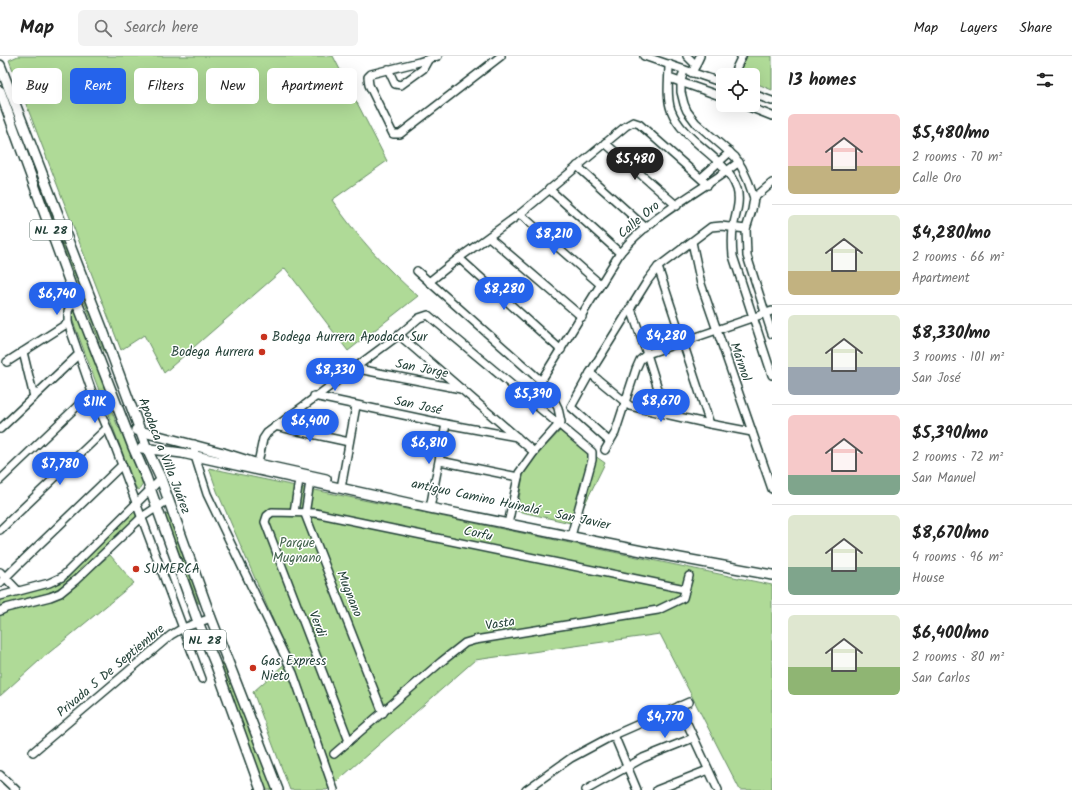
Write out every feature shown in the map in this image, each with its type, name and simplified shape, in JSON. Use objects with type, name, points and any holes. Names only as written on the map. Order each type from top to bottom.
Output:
[{"type":"main road","name":"Apodaca a Villa Juárez","points":[[0,65],[140,431],[161,479],[211,618],[278,790]]},
{"type":"main road","name":"Apodaca a Villa Juárez","points":[[0,91],[75,297],[157,506],[198,622],[215,663],[261,790]]},
{"type":"main road","points":[[51,232],[63,228]]},
{"type":"main road","points":[[126,428],[194,444],[223,453],[257,467],[299,480],[341,485]]},
{"type":"main road","points":[[133,447],[195,456],[230,465],[257,467],[430,505],[772,576]]},
{"type":"main road","points":[[223,453],[230,465]]},
{"type":"main road","name":"antiguo Camino Huinalá - San Javier","points":[[572,534],[772,571]]},
{"type":"street","points":[[438,56],[428,60],[369,75],[367,80],[369,85],[393,134],[397,135],[501,56]]},
{"type":"street","points":[[644,56],[684,70],[694,69],[716,80]]},
{"type":"street","points":[[655,56],[716,77]]},
{"type":"street","points":[[687,56],[694,69]]},
{"type":"street","points":[[694,69],[700,56]]},
{"type":"street","points":[[736,68],[742,56]]},
{"type":"street","points":[[388,69],[395,84],[401,85],[423,69],[428,60]]},
{"type":"street","points":[[669,64],[669,101],[675,118],[688,135],[727,171],[737,190],[738,199],[732,239],[733,256],[772,375]]},
{"type":"street","points":[[684,70],[681,82],[684,104],[691,118],[730,152],[739,162],[754,198],[746,230],[747,256],[764,313],[772,334]]},
{"type":"street","points":[[669,78],[716,94]]},
{"type":"street","points":[[760,92],[772,96]]},
{"type":"street","points":[[760,97],[772,101]]},
{"type":"street","points":[[760,111],[772,116]]},
{"type":"street","points":[[430,282],[459,258],[520,214],[630,124],[636,122],[708,185]]},
{"type":"street","points":[[606,143],[677,206]]},
{"type":"street","points":[[701,178],[730,152]]},
{"type":"street","name":"Calle Oro","points":[[541,381],[582,317],[600,284],[629,242],[646,228],[739,162]]},
{"type":"street","points":[[577,166],[646,228]]},
{"type":"street","points":[[754,198],[772,183]]},
{"type":"street","points":[[549,189],[620,253]]},
{"type":"street","points":[[520,214],[600,284]]},
{"type":"street","points":[[610,442],[571,407],[590,373],[648,280],[658,267],[711,227],[721,226],[746,230]]},
{"type":"street","points":[[489,237],[582,317]]},
{"type":"street","name":"Mármol","points":[[692,242],[701,284],[772,489]]},
{"type":"street","points":[[459,258],[561,350]]},
{"type":"street","points":[[658,267],[710,424]]},
{"type":"street","points":[[418,271],[541,381],[552,396],[558,408],[561,418],[559,425],[534,452],[520,470],[509,521]]},
{"type":"street","points":[[75,297],[68,311],[68,323],[92,392],[142,517],[202,679]]},
{"type":"street","points":[[631,309],[648,354],[666,414]]},
{"type":"street","points":[[605,450],[615,433],[640,360],[648,354],[772,311]]},
{"type":"street","points":[[257,467],[264,435],[314,396],[399,335],[419,318],[426,315],[431,316],[592,452],[592,460],[572,534]]},
{"type":"street","points":[[7,362],[68,323]]},
{"type":"street","points":[[399,335],[534,452]]},
{"type":"street","points":[[23,352],[34,397]]},
{"type":"street","points":[[0,429],[79,354]]},
{"type":"street","name":"San Jorge","points":[[353,368],[462,389]]},
{"type":"street","points":[[590,373],[625,403],[634,408],[752,432]]},
{"type":"street","points":[[0,480],[92,392]]},
{"type":"street","name":"San José","points":[[314,396],[356,406],[517,437]]},
{"type":"street","points":[[341,485],[356,406]]},
{"type":"street","points":[[430,505],[440,461],[446,424]]},
{"type":"street","points":[[275,426],[349,442]]},
{"type":"street","points":[[0,530],[107,428]]},
{"type":"street","points":[[194,444],[195,456],[206,494],[293,673],[334,790]]},
{"type":"street","points":[[440,461],[518,477]]},
{"type":"street","points":[[0,583],[3,574],[122,465]]},
{"type":"street","points":[[0,596],[54,581],[62,577],[161,479]]},
{"type":"street","points":[[294,512],[299,480]]},
{"type":"street","points":[[305,513],[310,482]]},
{"type":"street","points":[[0,611],[6,608],[55,595],[76,580],[142,517],[168,500]]},
{"type":"street","name":"Corfu","points":[[267,516],[272,512],[315,513],[685,589]]},
{"type":"street","name":"Mugnano","points":[[305,513],[383,713]]},
{"type":"street","name":"Verdi","points":[[267,516],[265,522],[349,741]]},
{"type":"street","points":[[68,571],[76,580]]},
{"type":"street","points":[[3,574],[18,591]]},
{"type":"street","name":"Vasta","points":[[334,754],[465,643],[474,640],[658,610],[683,598],[688,576]]},
{"type":"street","name":"Privada 5 De Septiembre","points":[[33,752],[171,635],[183,628],[211,618]]},
{"type":"street","points":[[526,790],[571,758],[614,735],[689,702]]},
{"type":"street","points":[[679,706],[718,790]]},
{"type":"street","points":[[614,735],[637,790]]},
{"type":"street","points":[[586,790],[628,766],[693,738]]},
{"type":"street","points":[[657,790],[708,770]]},
{"type":"street","points":[[0,774],[16,790]]},
{"type":"green space","points":[[18,56],[333,56],[339,68],[267,68],[267,104],[357,104],[357,103],[387,161],[332,200],[372,251],[418,296],[348,351],[285,268],[164,373],[144,335],[121,350],[26,104],[62,104],[62,68],[12,68],[9,60]]},
{"type":"green space","points":[[747,56],[772,56],[772,90],[760,85],[760,68],[741,68]]},
{"type":"green space","points":[[6,97],[20,121],[109,359],[102,348]]},
{"type":"green space","points":[[74,307],[112,398],[109,404],[118,427],[125,434],[143,484],[139,490],[135,486],[71,316]]},
{"type":"green space","points":[[560,431],[605,463],[575,524],[517,511],[524,469]]},
{"type":"green space","name":"Parque Mugnano","points":[[209,468],[772,585],[772,790],[740,790],[660,634],[475,660],[327,790],[290,790],[253,692],[290,659],[217,491]]},
{"type":"green space","points":[[133,512],[136,514],[136,518],[62,586],[48,593],[0,607],[0,599],[47,588],[58,582]]},
{"type":"green space","points":[[165,514],[168,515],[185,556],[201,603],[198,603]]},
{"type":"green space","points":[[110,555],[134,583],[39,661],[0,696],[0,613],[57,597],[65,593]]},
{"type":"green space","points":[[225,661],[275,790],[266,790],[220,666],[220,663]]},
{"type":"place","name":"Bodega Aurrera Apodaca Sur","points":[[264,337]]},
{"type":"place","name":"Bodega Aurrera","points":[[262,352]]},
{"type":"place","name":"SUMERCA","points":[[136,569]]},
{"type":"place","name":"Gas Express Nieto","points":[[253,668]]}]
